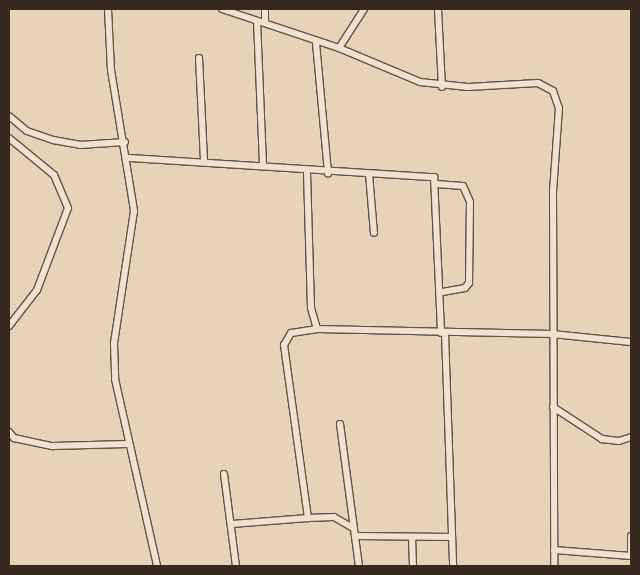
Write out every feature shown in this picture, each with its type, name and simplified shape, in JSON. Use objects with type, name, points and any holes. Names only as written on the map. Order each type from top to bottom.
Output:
[{"type":"street","points":[[108,9],[111,70],[129,158],[134,228],[114,351],[127,444],[157,566]]},
{"type":"street","points":[[222,9],[257,20],[316,43],[339,48],[408,78],[442,87],[538,83],[546,85],[557,98],[552,334],[554,566]]},
{"type":"street","points":[[265,9],[265,23]]},
{"type":"street","points":[[339,48],[364,9]]},
{"type":"street","points":[[438,9],[442,87]]},
{"type":"street","points":[[257,20],[263,164]]},
{"type":"street","points":[[316,43],[328,173]]},
{"type":"street","points":[[199,58],[204,162]]},
{"type":"street","points":[[9,116],[27,131],[53,140],[80,145],[125,142]]},
{"type":"street","points":[[9,138],[54,174],[68,208],[37,290],[9,326]]},
{"type":"street","points":[[129,158],[263,164],[307,172],[428,176],[436,184],[463,186],[470,202],[469,283],[465,288],[442,292]]},
{"type":"street","points":[[307,172],[311,308],[317,329]]},
{"type":"street","points":[[369,174],[374,233]]},
{"type":"street","points":[[436,184],[453,566]]},
{"type":"street","points":[[308,518],[284,345],[291,333],[317,329],[552,334],[631,342]]},
{"type":"street","points":[[553,407],[602,439],[619,441],[631,437]]},
{"type":"street","points":[[340,424],[359,566]]},
{"type":"street","points":[[9,432],[12,438],[79,448],[127,444]]},
{"type":"street","points":[[224,474],[236,566]]},
{"type":"street","points":[[232,524],[334,517],[353,528]]},
{"type":"street","points":[[356,536],[452,537]]},
{"type":"street","points":[[554,550],[631,556],[631,536]]},
{"type":"street","points":[[412,537],[414,566]]}]
